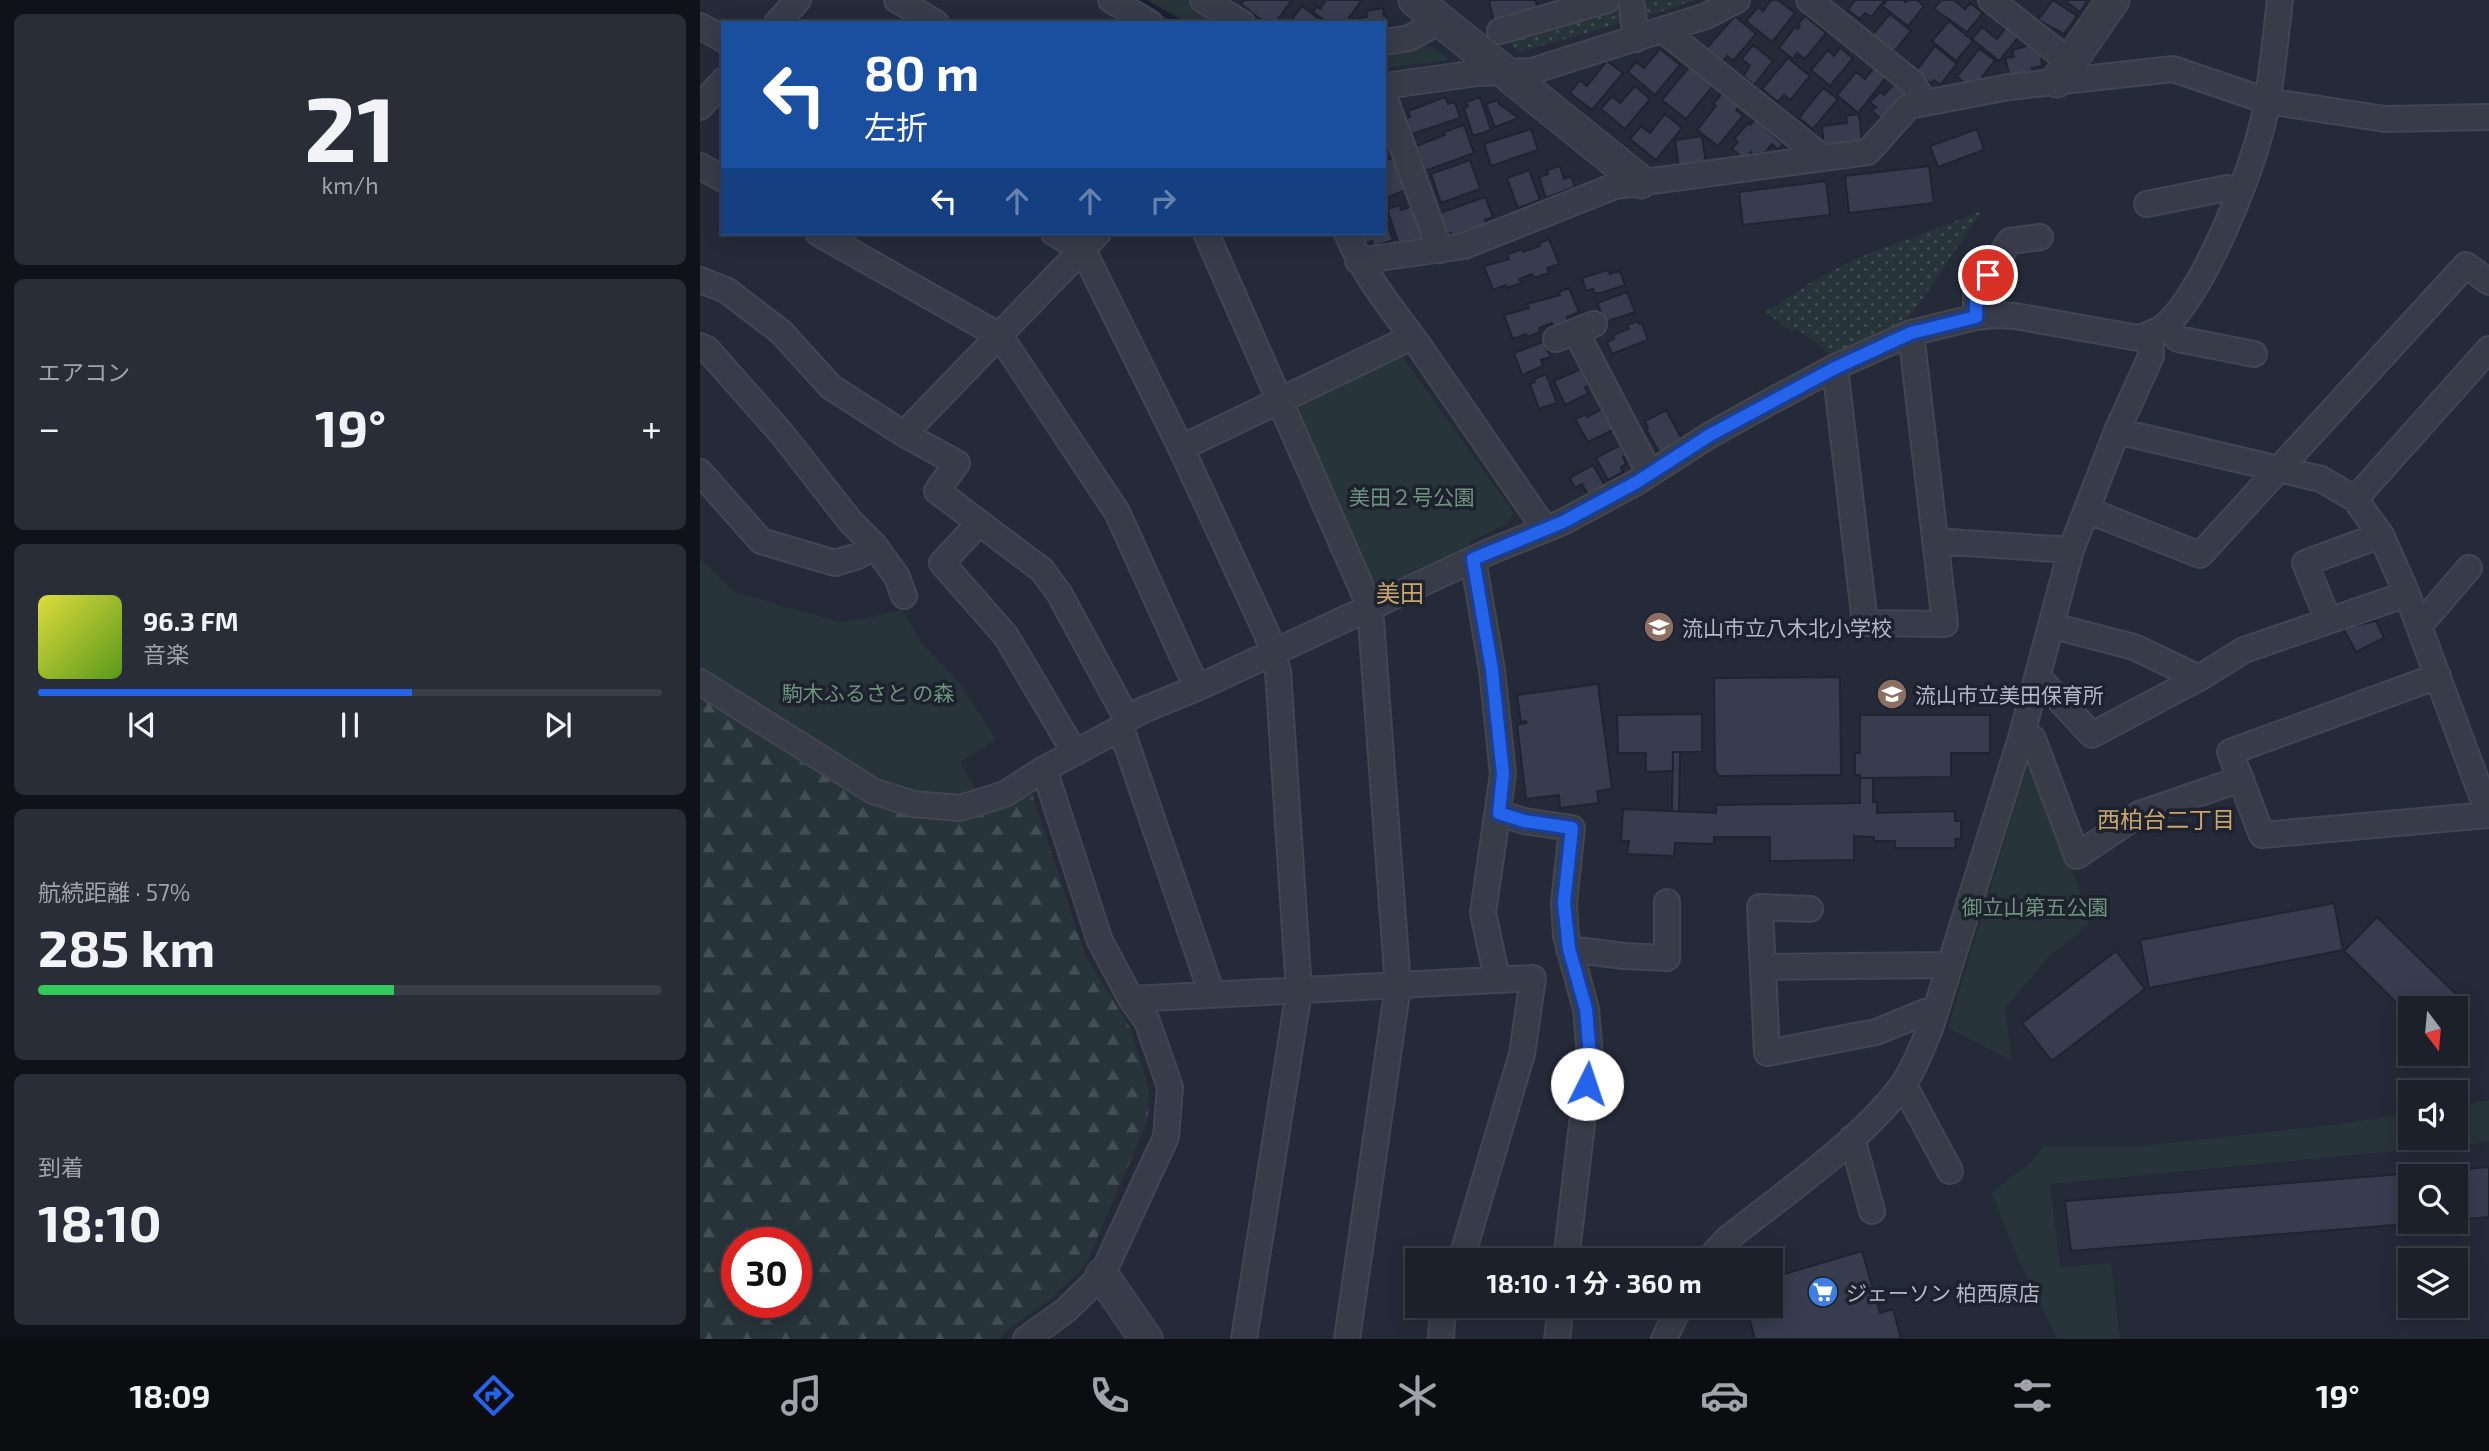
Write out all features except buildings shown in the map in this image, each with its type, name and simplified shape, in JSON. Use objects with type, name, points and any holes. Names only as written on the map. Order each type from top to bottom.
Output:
[{"type":"street","points":[[778,21],[798,0]]},
{"type":"street","points":[[897,0],[933,21]]},
{"type":"street","points":[[1111,0],[1147,21]]},
{"type":"street","points":[[1203,0],[1239,21]]},
{"type":"street","points":[[1415,0],[1641,182]]},
{"type":"street","points":[[1500,31],[1607,0]]},
{"type":"street","points":[[1631,0],[1636,38]]},
{"type":"street","points":[[1386,86],[1478,73],[1532,71],[1706,16],[1737,0]]},
{"type":"street","points":[[1809,0],[1913,83],[1924,103]]},
{"type":"street","points":[[1991,0],[2063,71]]},
{"type":"street","points":[[2063,71],[2113,0]]},
{"type":"street","points":[[700,682],[873,792],[912,804],[960,808],[1005,794],[1143,710],[1197,688],[1473,559],[1563,522],[1650,474],[1710,435],[1835,368],[1911,333],[1993,315],[2015,316],[2138,338],[2158,330],[2190,298],[2239,193],[2263,123],[2280,0]]},
{"type":"street","points":[[1386,42],[1409,38],[1441,21]]},
{"type":"street","points":[[700,26],[721,38]]},
{"type":"street","points":[[1663,30],[1822,157]]},
{"type":"street","points":[[1358,261],[1464,246],[1615,186],[1868,152],[1909,106],[2063,71],[2173,69],[2267,101],[2385,119],[2489,117]]},
{"type":"street","points":[[700,107],[721,83]]},
{"type":"street","points":[[1386,102],[1440,250]]},
{"type":"street","points":[[700,166],[721,178]]},
{"type":"street","points":[[2147,204],[2227,188],[2239,193]]},
{"type":"street","points":[[822,235],[1000,336],[1117,512],[1197,688]]},
{"type":"street","points":[[1063,235],[1091,241]]},
{"type":"street","points":[[1207,235],[1370,607],[1398,986],[1347,1339]]},
{"type":"street","points":[[1348,235],[1358,261],[1545,529]]},
{"type":"street","points":[[1976,317],[1976,292],[2010,241],[2040,237]]},
{"type":"street","points":[[904,434],[1091,241]]},
{"type":"street","points":[[1091,241],[1181,448],[1261,622],[1278,671],[1299,991],[1244,1339]]},
{"type":"street","points":[[2087,510],[2200,555],[2466,265],[2489,282]]},
{"type":"street","points":[[700,280],[726,290],[781,332],[831,387],[904,434],[957,463],[937,491],[1042,570],[1059,593],[1124,724],[1212,994]]},
{"type":"street","points":[[2158,330],[2178,339],[2254,354]]},
{"type":"street","points":[[1719,1248],[1852,1138],[1878,1114],[1912,1070],[1930,1029],[2021,738],[2053,626],[2071,550],[2117,431],[2151,356],[2158,330]]},
{"type":"street","points":[[1575,331],[1650,474]]},
{"type":"street","points":[[1835,368],[1865,624],[1945,624],[1911,333]]},
{"type":"street","points":[[1181,448],[1412,337]]},
{"type":"street","points":[[700,346],[707,349],[782,434],[849,522],[874,545],[897,577],[904,596]]},
{"type":"street","points":[[2355,499],[2489,349]]},
{"type":"street","points":[[2117,431],[2321,479],[2355,499],[2381,535],[2407,594],[2418,622],[2438,676],[2489,815],[2262,835],[2230,752],[2438,676]]},
{"type":"street","points":[[700,472],[761,541],[835,563],[858,556],[874,545]]},
{"type":"street","points":[[978,524],[942,563],[1006,636],[1075,753]]},
{"type":"street","points":[[2328,620],[2305,563],[2381,535]]},
{"type":"street","points":[[1935,541],[2071,550]]},
{"type":"street","points":[[1473,559],[1492,670],[1503,774],[1483,912],[1497,978]]},
{"type":"street","points":[[2418,622],[2427,617],[2469,568]]},
{"type":"street","points":[[2039,677],[2092,735],[2199,678],[2244,650],[2407,594]]},
{"type":"street","points":[[2053,626],[2134,647],[2199,678]]},
{"type":"street","points":[[2021,738],[2033,739],[2077,856],[2139,814],[2241,779]]},
{"type":"street","points":[[1026,1339],[1066,1310],[1102,1275],[1166,1137],[1170,1087],[1147,1021],[1131,999],[1100,941],[1044,769]]},
{"type":"street","points":[[1499,813],[1524,821],[1572,828],[1564,903],[1569,949],[1586,1009],[1590,1056],[1567,1248]]},
{"type":"street","points":[[1569,949],[1667,958],[1667,902]]},
{"type":"street","points":[[1810,909],[1760,907],[1767,1053],[1875,1032],[1925,1012],[1934,1014]]},
{"type":"street","points":[[1763,967],[1949,965]]},
{"type":"street","points":[[1131,999],[1533,978],[1522,1054],[1465,1248]]},
{"type":"street","points":[[1901,1087],[1907,1091],[1950,1171]]},
{"type":"street","points":[[1852,1138],[1872,1211]]},
{"type":"street","points":[[1102,1275],[1146,1339]]},
{"type":"street","points":[[1441,1339],[1445,1318]]},
{"type":"street","points":[[1558,1339],[1560,1318]]},
{"type":"street","points":[[1664,1339],[1674,1318]]},
{"type":"green space","points":[[1132,0],[1188,0],[1225,21],[1168,21]]},
{"type":"green space","points":[[1651,0],[1695,0],[1641,18],[1639,4]]},
{"type":"green space","points":[[1616,5],[1623,10],[1625,22],[1520,52],[1511,46],[1514,34]]},
{"type":"green space","points":[[1424,45],[1433,47],[1449,60],[1386,68],[1386,50]]},
{"type":"green space","points":[[1982,211],[1902,325],[1859,341],[1832,355],[1796,328],[1792,332],[1766,312],[1817,279],[1853,260]]},
{"type":"green space","name":"美田２号公園","points":[[1400,353],[1513,512],[1510,522],[1469,542],[1472,550],[1384,593],[1374,591],[1294,411],[1298,400]]},
{"type":"green space","name":"駒木ふるさと の森","points":[[700,558],[734,592],[839,622],[902,609],[920,641],[961,685],[996,740],[960,762],[980,795],[951,801],[902,796],[700,672]]},
{"type":"green space","points":[[700,690],[875,800],[1030,788],[1085,955],[1129,1026],[1149,1088],[1148,1120],[1085,1266],[1049,1300],[1007,1330],[1000,1339],[700,1339]]},
{"type":"green space","name":"御立山第五公園","points":[[2035,766],[2091,922],[2047,959],[2005,1008],[2012,1061],[1948,1028],[2027,767]]},
{"type":"green space","points":[[2489,1100],[2489,1142],[2468,1144],[2468,1104]]},
{"type":"green space","points":[[2398,1115],[2398,1150],[2405,1150],[2050,1184],[2060,1267],[2111,1263],[2120,1339],[2057,1339],[2011,1243],[1992,1193],[2029,1164],[2044,1146],[2142,1146],[2341,1124]]},
{"type":"waterway","points":[[1141,0],[1178,21]]},
{"type":"place","name":"流山市立八木北小学校","points":[[1659,627]]},
{"type":"place","name":"流山市立美田保育所","points":[[1892,694]]},
{"type":"place","name":"ジェーソン 柏西原店","points":[[1823,1292]]},
{"type":"district","name":"美田","points":[[1400,592]]},
{"type":"district","name":"西柏台二丁目","points":[[2166,819]]},
{"type":"route","points":[[1587,1084],[1590,1056],[1586,1009],[1566,936],[1564,903],[1572,828],[1524,821],[1499,813],[1503,774],[1492,670],[1473,559],[1563,522],[1637,482],[1710,435],[1835,368],[1911,333],[1976,317],[1976,292],[1988,275]]}]
